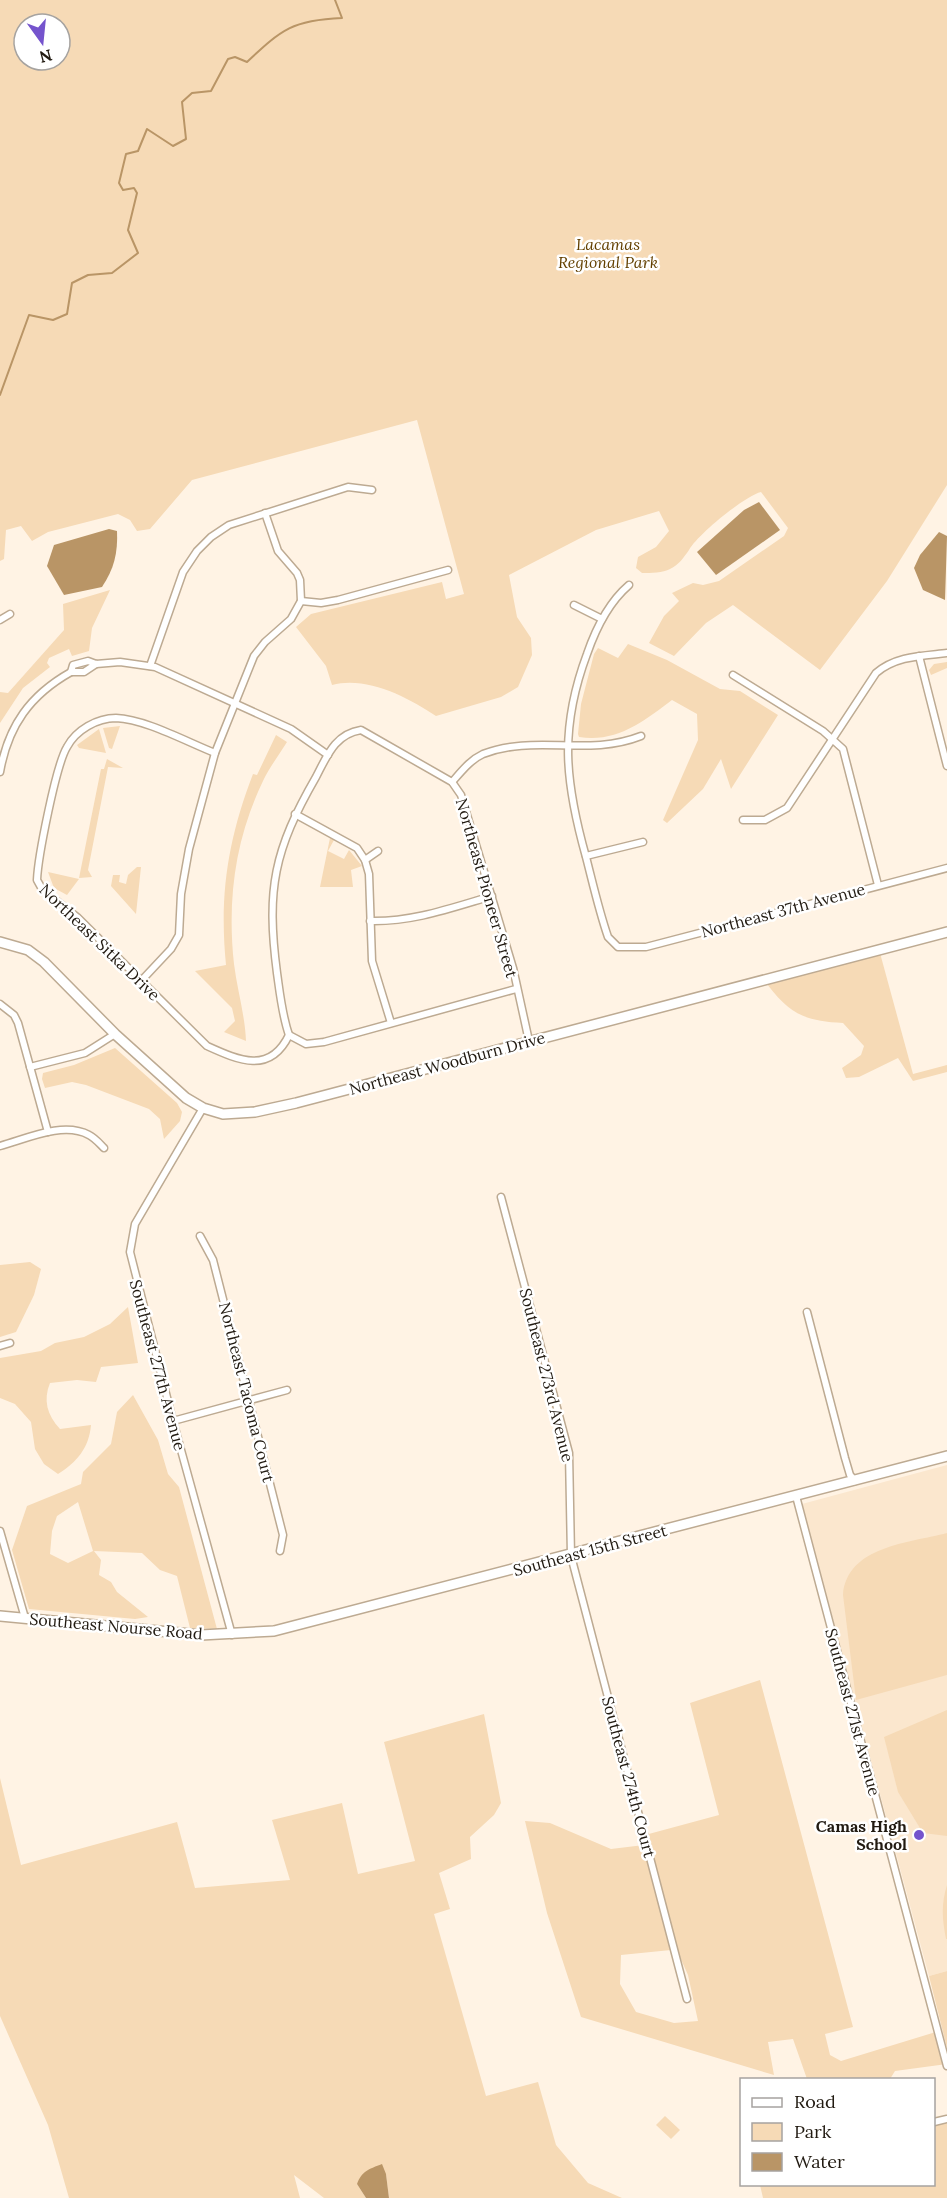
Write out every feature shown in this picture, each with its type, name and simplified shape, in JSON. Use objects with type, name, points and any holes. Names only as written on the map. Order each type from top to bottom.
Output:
[{"type":"street","points":[[150,666],[183,572],[196,551],[229,525],[348,487],[372,490]]},
{"type":"street","points":[[141,981],[171,949],[179,936],[184,870],[215,753],[254,656],[265,642],[291,619],[302,601],[300,580],[297,573],[278,551],[265,513]]},
{"type":"street","points":[[302,601],[321,603],[338,600],[448,570]]},
{"type":"street","points":[[629,585],[616,595],[602,619],[578,677],[569,718],[570,795],[586,856],[643,843]]},
{"type":"street","points":[[574,605],[602,619]]},
{"type":"street","points":[[0,620],[9,614]]},
{"type":"street","points":[[743,820],[765,820],[787,808],[876,673],[895,660],[947,652]]},
{"type":"street","points":[[919,656],[947,766]]},
{"type":"street","points":[[71,672],[73,665],[81,662],[96,664],[120,662],[150,666],[236,702],[291,729],[328,755]]},
{"type":"street","points":[[0,772],[2,749],[18,718],[33,698],[71,672],[84,672],[96,664]]},
{"type":"street","points":[[733,675],[834,739],[846,756],[878,885]]},
{"type":"street","name":"Northeast Sitka Drive","points":[[215,753],[130,720],[114,718],[85,728],[73,738],[62,758],[38,868],[38,880],[42,889],[77,916],[199,1040],[234,1058],[262,1061],[279,1051],[289,1035]]},
{"type":"street","name":"Northeast Pioneer Street","points":[[289,1035],[271,928],[275,872],[295,814],[328,755],[340,737],[361,730],[452,782],[466,807],[492,896],[529,1041]]},
{"type":"street","points":[[452,782],[465,766],[483,755],[512,748],[598,747],[620,744],[640,736]]},
{"type":"street","points":[[295,814],[357,848],[365,860],[369,874],[372,961],[391,1023]]},
{"type":"street","points":[[365,860],[378,851]]},
{"type":"street","name":"Northeast 37th Avenue","points":[[586,856],[608,937],[618,947],[646,947],[947,868]]},
{"type":"street","points":[[370,921],[398,922],[492,896]]},
{"type":"street","name":"Northeast Woodburn Drive","points":[[0,942],[28,950],[44,962],[115,1034],[180,1092],[203,1108],[223,1114],[255,1112],[947,932]]},
{"type":"street","points":[[289,1035],[306,1044],[317,1043],[516,989]]},
{"type":"street","points":[[0,1004],[14,1014],[48,1132]]},
{"type":"street","points":[[30,1067],[85,1053],[115,1034]]},
{"type":"street","name":"Southeast 277th Avenue","points":[[203,1108],[135,1224],[131,1237],[133,1269],[232,1635]]},
{"type":"street","points":[[0,1146],[48,1132],[72,1131],[89,1135],[104,1148]]},
{"type":"street","name":"Southeast 273rd Avenue","points":[[501,1197],[569,1453],[571,1556]]},
{"type":"street","name":"Northeast Tacoma Court","points":[[200,1236],[211,1253],[249,1401],[283,1535],[280,1551]]},
{"type":"street","points":[[807,1312],[844,1458],[850,1475],[855,1481]]},
{"type":"street","points":[[0,1346],[10,1343]]},
{"type":"street","points":[[173,1421],[287,1390]]},
{"type":"street","name":"Southeast 15th Street","points":[[232,1635],[297,1626],[947,1456]]},
{"type":"street","name":"Southeast 271st Avenue","points":[[796,1496],[947,2066]]},
{"type":"street","points":[[0,1531],[25,1618]]},
{"type":"street","name":"Southeast 274th Court","points":[[571,1556],[687,1999]]},
{"type":"street","name":"Southeast Nourse Road","points":[[0,1616],[193,1634],[232,1635]]},
{"type":"shaded area","name":"Camas High School","points":[[947,1465],[947,1971],[929,1976],[802,1504]]},
{"type":"green space","name":"Lacamas Regional Park","points":[[0,0],[947,0],[947,485],[887,581],[820,670],[733,605],[706,623],[674,656],[649,643],[664,616],[679,601],[672,593],[693,583],[703,585],[719,581],[784,536],[788,528],[761,492],[744,500],[722,516],[694,543],[679,563],[667,570],[642,573],[636,568],[638,557],[656,547],[669,531],[659,511],[596,530],[509,575],[517,617],[531,638],[532,655],[518,687],[501,697],[436,716],[400,695],[373,686],[359,683],[332,685],[326,666],[296,627],[311,614],[442,582],[446,599],[464,594],[417,420],[192,480],[150,529],[137,531],[130,520],[118,514],[48,532],[32,541],[21,526],[6,530],[4,559],[0,561]]},
{"type":"green space","points":[[110,590],[92,628],[89,651],[72,656],[69,649],[49,658],[47,663],[50,667],[23,688],[0,723],[0,692],[8,693],[64,630],[63,604]]},
{"type":"green space","points":[[628,644],[667,660],[720,689],[740,691],[778,715],[731,789],[721,759],[703,789],[667,823],[663,820],[698,740],[697,714],[672,700],[640,723],[618,733],[593,738],[579,737],[578,734],[581,704],[594,654],[598,648],[618,658]]},
{"type":"green space","points":[[947,662],[947,668],[931,675],[929,670],[934,664]]},
{"type":"green space","points":[[120,726],[112,749],[109,748],[103,728]]},
{"type":"green space","points":[[99,729],[106,753],[79,748],[77,745]]},
{"type":"green space","points":[[276,735],[287,742],[265,776],[253,803],[235,870],[232,940],[246,1041],[224,1032],[235,1021],[232,1008],[195,971],[226,965],[225,891],[237,821],[253,774],[257,775]]},
{"type":"green space","points":[[107,759],[123,768],[108,767],[88,870],[92,877],[79,878],[101,769],[104,769]]},
{"type":"green space","points":[[330,838],[334,840],[328,851],[344,859],[349,850],[362,866],[351,870],[353,887],[320,887]]},
{"type":"green space","points":[[137,867],[141,867],[136,914],[111,886],[113,875],[120,875],[119,882],[126,884],[128,875]]},
{"type":"green space","points":[[48,872],[79,879],[67,895],[54,888]]},
{"type":"green space","points":[[880,953],[913,1074],[947,1065],[947,1072],[913,1081],[898,1058],[859,1077],[846,1078],[842,1068],[861,1055],[864,1046],[843,1023],[808,1018],[791,1009],[767,984]]},
{"type":"green space","points":[[115,1048],[177,1103],[182,1112],[180,1121],[164,1139],[160,1119],[149,1109],[86,1085],[72,1082],[45,1088],[43,1073],[74,1065]]},
{"type":"green space","points":[[30,1262],[41,1269],[34,1295],[16,1332],[0,1337],[0,1265]]},
{"type":"green space","points":[[128,1307],[138,1363],[101,1367],[96,1382],[77,1380],[50,1383],[47,1395],[48,1407],[60,1429],[91,1425],[88,1441],[81,1454],[58,1474],[44,1464],[35,1449],[31,1422],[15,1404],[0,1398],[0,1358],[41,1351],[55,1343],[84,1337],[110,1324]]},
{"type":"green space","points":[[133,1395],[158,1440],[168,1474],[179,1487],[217,1629],[190,1628],[177,1576],[160,1570],[142,1553],[94,1551],[101,1560],[99,1575],[111,1582],[117,1592],[148,1617],[135,1619],[29,1609],[12,1550],[27,1506],[81,1484],[83,1472],[111,1444],[117,1412]],"holes":[[[78,1502],[93,1551],[68,1563],[50,1554],[52,1531],[57,1516]]]},
{"type":"green space","points":[[947,1533],[947,1675],[856,1700],[843,1595],[847,1579],[856,1566],[868,1556],[882,1549]]},
{"type":"green space","points":[[760,1680],[853,2027],[825,2034],[830,2055],[841,2061],[939,2031],[947,2064],[895,2071],[891,2078],[807,2078],[793,2039],[768,2042],[774,2075],[581,2017],[547,1913],[525,1821],[550,1823],[611,1849],[644,1845],[671,1950],[621,1955],[620,1984],[636,2012],[674,2023],[698,2021],[688,1975],[676,1948],[645,1835],[719,1815],[690,1703]]},
{"type":"green space","points":[[947,1710],[947,1836],[923,1833],[898,1792],[884,1737]]},
{"type":"green space","points":[[484,1714],[501,1803],[494,1815],[470,1837],[471,1859],[439,1873],[450,1909],[434,1914],[486,2096],[538,2082],[556,2145],[588,2183],[622,2198],[389,2198],[386,2174],[357,2184],[366,2198],[324,2198],[294,2175],[300,2198],[69,2198],[48,2125],[0,2016],[0,1778],[21,1865],[177,1822],[195,1888],[290,1880],[272,1820],[342,1803],[358,1874],[415,1861],[384,1742]]},
{"type":"green space","points":[[947,1885],[947,1939],[946,1939],[943,1912]]},
{"type":"green space","points":[[947,1971],[947,2048],[929,1976]]},
{"type":"green space","points":[[665,2116],[680,2130],[671,2139],[656,2125]]},
{"type":"green space","points":[[947,2121],[947,2198],[763,2198],[760,2186],[935,2186],[935,2125]]},
{"type":"water","points":[[759,502],[780,530],[716,575],[697,552],[744,510]]},
{"type":"water","points":[[109,529],[117,531],[117,546],[110,574],[102,587],[64,595],[47,566],[54,545]]},
{"type":"water","points":[[939,532],[947,536],[945,600],[923,590],[914,568],[920,555]]},
{"type":"water","points":[[382,2164],[386,2174],[389,2198],[366,2198],[357,2184],[366,2171]]},
{"type":"waterway","points":[[0,395],[29,315],[53,320],[67,314],[72,283],[88,275],[112,273],[138,253],[128,230],[137,193],[134,188],[123,190],[119,183],[126,154],[138,151],[147,129],[173,146],[186,139],[182,102],[192,93],[211,91],[228,59],[235,57],[247,62],[270,41],[289,28],[311,21],[342,18],[335,0]]},
{"type":"place","name":"Camas High School","points":[[919,1835]]}]
